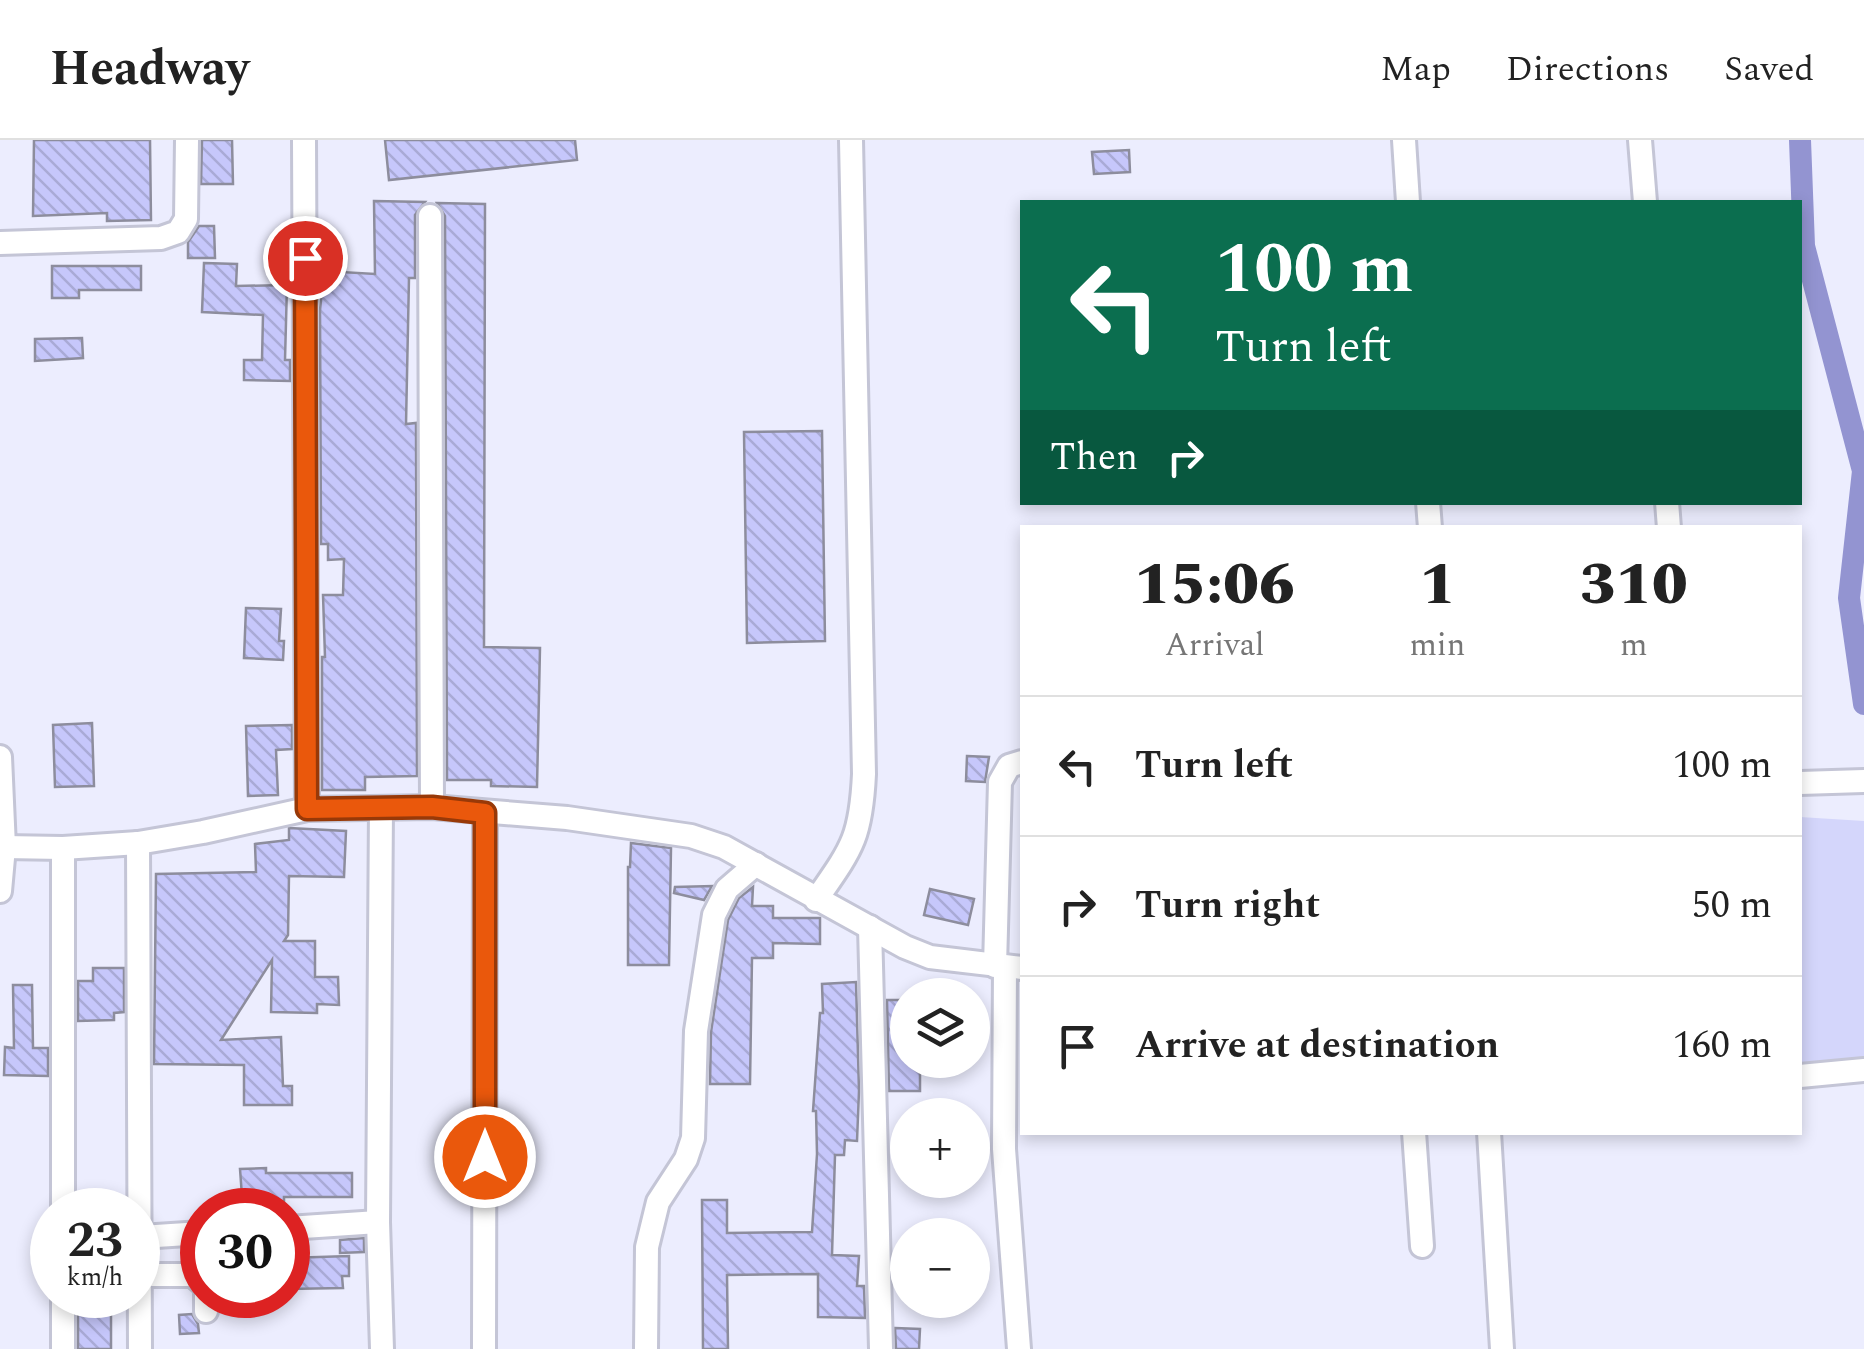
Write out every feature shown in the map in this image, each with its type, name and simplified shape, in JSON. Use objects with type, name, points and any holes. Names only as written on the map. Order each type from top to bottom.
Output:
[{"type":"street","points":[[0,243],[160,238],[178,232],[186,218],[188,140]]},
{"type":"street","points":[[304,140],[307,809]]},
{"type":"street","points":[[816,900],[855,843],[864,774],[852,140]]},
{"type":"street","points":[[1404,140],[1408,200]]},
{"type":"street","points":[[1640,140],[1644,200]]},
{"type":"street","points":[[430,216],[432,807]]},
{"type":"street","points":[[0,757],[4,847],[0,890]]},
{"type":"street","points":[[1019,1349],[1004,1149],[1007,967],[1000,782],[1008,766],[1020,763]]},
{"type":"street","points":[[1802,783],[1864,782]]},
{"type":"street","points":[[4,847],[62,848],[138,842],[307,809],[432,807],[567,818],[691,836],[724,847],[816,900],[930,957],[1007,967]]},
{"type":"street","points":[[382,808],[378,1222],[382,1349]]},
{"type":"street","points":[[484,1349],[485,813]]},
{"type":"street","points":[[138,842],[141,1188]]},
{"type":"street","points":[[62,848],[63,1188]]},
{"type":"street","points":[[646,1349],[647,1247],[658,1202],[686,1160],[694,1138],[696,1031],[712,925],[726,889],[756,864]]},
{"type":"street","points":[[870,928],[881,1349]]},
{"type":"street","points":[[1802,1076],[1864,1070]]},
{"type":"street","points":[[1414,1135],[1422,1246]]},
{"type":"street","points":[[1490,1135],[1502,1349]]},
{"type":"street","points":[[310,1227],[378,1222]]},
{"type":"street","points":[[63,1318],[63,1349]]},
{"type":"street","points":[[140,1318],[140,1349]]},
{"type":"shaded area","points":[[1802,817],[1864,821],[1864,1071],[1802,1077]]},
{"type":"building","points":[[34,140],[150,140],[151,220],[107,221],[107,213],[33,216]]},
{"type":"building","points":[[202,140],[232,140],[233,184],[201,184]]},
{"type":"building","points":[[385,140],[575,140],[577,160],[389,180]]},
{"type":"building","points":[[1129,150],[1130,172],[1094,174],[1092,152]]},
{"type":"building","points":[[374,201],[425,202],[415,215],[415,278],[409,278],[406,424],[416,423],[417,776],[365,777],[365,790],[322,790],[323,595],[343,595],[344,559],[328,560],[328,544],[321,544],[320,310],[324,271],[375,274]]},
{"type":"building","points":[[437,203],[485,204],[484,647],[540,648],[537,787],[491,786],[491,780],[447,780],[445,216]]},
{"type":"building","points":[[199,226],[214,226],[215,258],[188,258],[188,242]]},
{"type":"building","points":[[204,263],[237,264],[236,286],[287,285],[285,360],[290,360],[290,381],[244,380],[244,360],[262,360],[263,315],[202,312]]},
{"type":"building","points":[[52,266],[141,266],[141,290],[79,290],[79,298],[52,298]]},
{"type":"building","points":[[82,338],[83,358],[35,361],[35,339]]},
{"type":"building","points":[[822,431],[825,641],[747,643],[744,432]]},
{"type":"building","points":[[246,608],[281,609],[279,641],[284,641],[283,660],[244,658]]},
{"type":"building","points":[[92,723],[94,786],[55,787],[53,725]]},
{"type":"building","points":[[292,725],[292,749],[276,750],[278,795],[248,796],[246,726]]},
{"type":"building","points":[[967,756],[989,757],[985,782],[966,781]]},
{"type":"building","points":[[289,828],[346,831],[344,877],[289,876],[288,935],[284,941],[315,941],[315,977],[338,977],[339,1005],[317,1004],[317,1013],[271,1012],[272,960],[221,1040],[281,1037],[283,1086],[292,1086],[292,1105],[244,1105],[244,1065],[154,1064],[156,874],[256,872],[255,844],[289,840]]},
{"type":"building","points":[[631,843],[671,848],[669,965],[628,965]]},
{"type":"building","points":[[712,886],[704,900],[674,893],[675,887]]},
{"type":"building","points":[[753,887],[752,906],[773,906],[773,918],[820,918],[820,944],[773,943],[773,958],[752,958],[750,1084],[710,1084],[711,1032],[728,920],[739,898]]},
{"type":"building","points":[[930,889],[974,899],[968,925],[924,915]]},
{"type":"building","points":[[93,968],[124,968],[124,1012],[114,1013],[114,1020],[78,1021],[78,981],[93,981]]},
{"type":"building","points":[[856,982],[857,1141],[845,1140],[844,1155],[835,1155],[832,1255],[859,1256],[857,1286],[864,1286],[865,1318],[818,1317],[818,1274],[727,1275],[728,1349],[703,1349],[702,1200],[727,1200],[727,1233],[812,1232],[817,1154],[813,1111],[823,1013],[822,984]]},
{"type":"building","points":[[13,985],[32,985],[33,1048],[48,1048],[48,1076],[4,1075],[5,1047],[14,1048]]},
{"type":"building","points":[[887,1000],[890,1078],[920,1078],[920,1091],[889,1091]]},
{"type":"building","points":[[266,1168],[266,1173],[352,1173],[352,1197],[310,1197],[310,1188],[241,1188],[240,1169]]},
{"type":"building","points":[[364,1238],[364,1252],[340,1253],[340,1240]]},
{"type":"building","points":[[349,1256],[349,1276],[342,1276],[343,1288],[310,1289],[310,1257]]},
{"type":"building","points":[[179,1315],[194,1318],[199,1333],[180,1334]]},
{"type":"building","points":[[78,1318],[111,1318],[111,1349],[78,1349]]},
{"type":"building","points":[[895,1328],[920,1329],[919,1349],[896,1349]]},
{"type":"waterway","points":[[1800,140],[1804,246],[1863,471],[1849,598],[1864,704]]},
{"type":"route","points":[[305,258],[307,809],[432,807],[485,813],[485,1157]]}]
